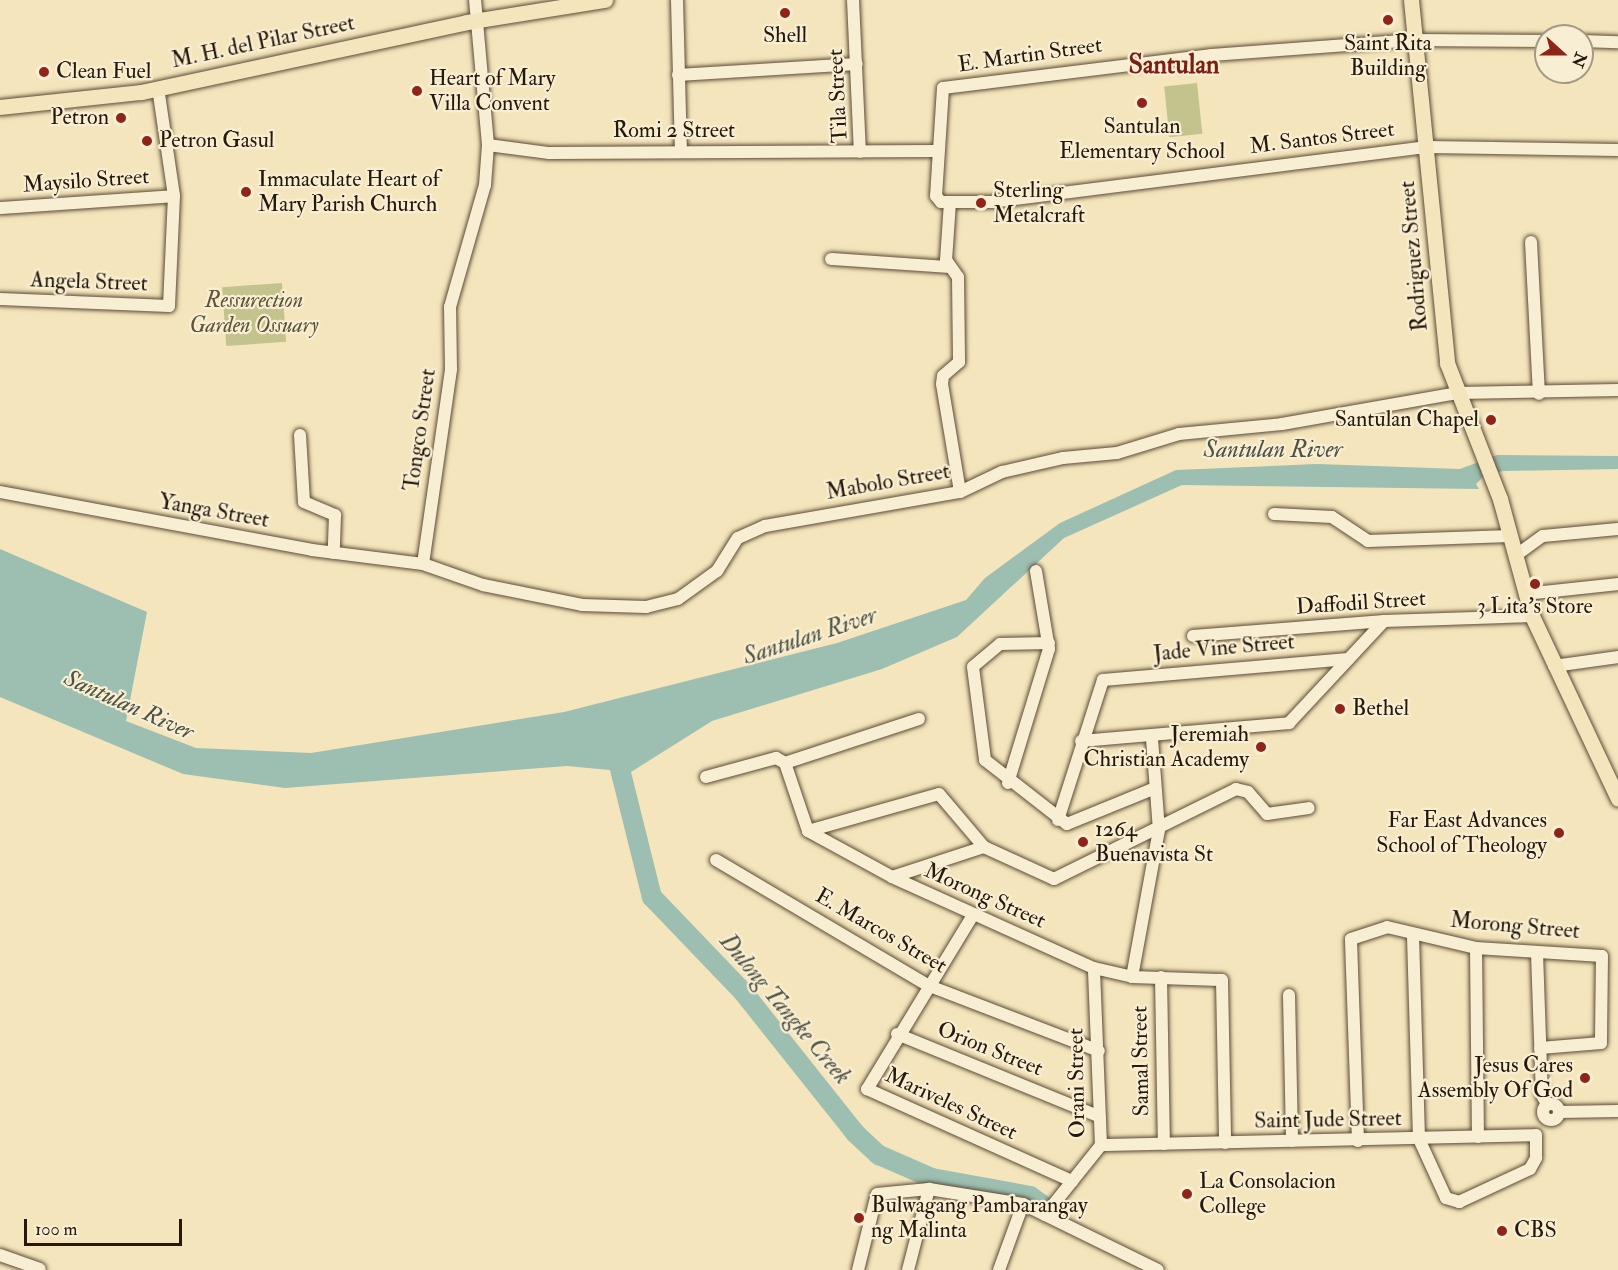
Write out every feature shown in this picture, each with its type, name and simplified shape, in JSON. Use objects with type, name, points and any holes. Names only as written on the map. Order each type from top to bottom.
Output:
[{"type":"main road","name":"M. H. del Pilar Street","points":[[0,107],[158,88],[479,20],[605,0]]},
{"type":"main road","name":"Rodriguez Street","points":[[1411,0],[1447,363],[1500,499],[1532,616],[1618,799]]},
{"type":"street","name":"Tongco Street","points":[[423,564],[451,369],[450,307],[485,185],[488,145],[479,20],[475,0]]},
{"type":"street","points":[[677,0],[681,150]]},
{"type":"street","name":"Tila Street","points":[[853,0],[860,152],[935,152]]},
{"type":"street","name":"E. Martin Street","points":[[935,152],[943,88],[1090,68],[1415,39],[1534,41]]},
{"type":"street","points":[[1594,41],[1618,42]]},
{"type":"street","points":[[678,75],[857,64]]},
{"type":"street","points":[[158,88],[174,196]]},
{"type":"street","name":"Romi 2 Street","points":[[488,145],[549,153],[681,150],[860,152]]},
{"type":"street","name":"M. Santos Street","points":[[950,202],[991,202],[1426,147],[1618,150]]},
{"type":"street","points":[[935,152],[936,196],[950,202],[948,267]]},
{"type":"street","name":"Maysilo Street","points":[[0,208],[174,196]]},
{"type":"street","name":"Angela Street","points":[[0,299],[169,306],[172,300],[174,196]]},
{"type":"street","points":[[1531,242],[1539,394]]},
{"type":"street","points":[[831,259],[948,267],[958,277],[959,362],[943,376],[942,384],[960,492]]},
{"type":"street","name":"Mabolo Street","points":[[423,564],[483,585],[582,605],[646,607],[678,599],[717,571],[738,538],[765,526],[960,492],[1002,472],[1117,453],[1179,434],[1282,424],[1458,393],[1539,394],[1618,390]]},
{"type":"street","points":[[300,435],[304,502],[335,515],[334,553]]},
{"type":"street","name":"Yanga Street","points":[[0,492],[334,553],[423,564]]},
{"type":"street","points":[[1274,514],[1332,517],[1368,541],[1510,536]]},
{"type":"street","points":[[1515,556],[1543,536],[1618,529]]},
{"type":"street","points":[[1008,783],[1049,643],[1036,571]]},
{"type":"street","points":[[1525,594],[1618,584]]},
{"type":"street","name":"Daffodil Street","points":[[1193,636],[1384,621],[1532,616]]},
{"type":"street","points":[[1058,820],[1081,741],[1152,739],[1289,723],[1384,621]]},
{"type":"street","points":[[1049,643],[1000,644],[973,667],[980,751],[1008,783],[1058,820],[1076,823],[1155,788]]},
{"type":"street","points":[[1554,666],[1618,657]]},
{"type":"street","name":"Jade Vine Street","points":[[1081,741],[1103,680],[1348,659]]},
{"type":"street","points":[[785,764],[919,719]]},
{"type":"street","points":[[1132,977],[1159,830],[1152,739]]},
{"type":"street","points":[[706,777],[776,758],[785,764],[808,831],[939,794],[984,847],[1054,879],[1159,830],[1236,789],[1248,792],[1267,814],[1309,808]]},
{"type":"street","name":"Morong Street","points":[[808,831],[892,877],[1094,968],[1132,977],[1222,980],[1225,1143]]},
{"type":"street","points":[[892,877],[984,847]]},
{"type":"street","name":"E. Marcos Street","points":[[716,860],[927,985],[1100,1051]]},
{"type":"street","name":"Mariveles Street","points":[[973,915],[927,985],[869,1082],[871,1094],[1072,1181]]},
{"type":"street","name":"Morong Street","points":[[1358,1141],[1351,939],[1387,927],[1413,936],[1476,948],[1537,953],[1596,953],[1604,961],[1601,1044],[1540,1048]]},
{"type":"street","points":[[1413,936],[1419,1139],[1446,1198],[1459,1202],[1530,1169],[1536,1158],[1536,1135],[1546,1119],[1547,1104],[1540,1048],[1537,953]]},
{"type":"street","points":[[1476,948],[1478,1137]]},
{"type":"street","name":"Orani Street","points":[[1046,1215],[1101,1145],[1100,1051],[1094,968]]},
{"type":"street","name":"Samal Street","points":[[1161,977],[1164,1144]]},
{"type":"street","points":[[1289,995],[1292,1141]]},
{"type":"street","name":"Orion Street","points":[[897,1034],[1100,1117]]},
{"type":"street","points":[[1547,1104],[1559,1112]]},
{"type":"street","points":[[1546,1119],[1559,1112],[1618,1112]]},
{"type":"street","name":"Saint Jude Street","points":[[1101,1145],[1358,1141],[1536,1135]]},
{"type":"street","points":[[858,1270],[877,1194],[929,1189],[1023,1204],[1158,1270]]},
{"type":"street","points":[[908,1270],[929,1189]]},
{"type":"street","points":[[999,1270],[1023,1204]]},
{"type":"street","points":[[0,1255],[40,1269]]},
{"type":"green space","points":[[1197,83],[1202,134],[1170,137],[1164,86]]},
{"type":"green space","name":"Ressurection Garden Ossuary","points":[[282,283],[286,342],[226,346],[222,287]]},
{"type":"water","name":"Santulan River","points":[[1497,455],[1618,456],[1618,469],[1503,471],[1483,477],[1476,484],[1479,489],[1182,485],[1064,538],[957,637],[882,669],[712,721],[631,772],[567,766],[285,788],[183,774],[0,697],[0,549],[147,612],[126,721],[196,748],[311,753],[564,712],[837,643],[966,600],[985,578],[1060,523],[1176,470],[1317,464],[1460,469]]},
{"type":"waterway","name":"Dulong Tangke Creek","points":[[614,745],[652,897],[743,992],[855,1133],[879,1155],[932,1178],[1030,1196],[1046,1207]]},
{"type":"place","name":"Shell","points":[[785,13]]},
{"type":"place","name":"Saint Rita Building","points":[[1388,20]]},
{"type":"place","name":"Clean Fuel","points":[[44,72]]},
{"type":"place","name":"Heart of Mary Villa Convent","points":[[417,91]]},
{"type":"place","name":"Santulan Elementary School","points":[[1142,103]]},
{"type":"place","name":"Petron","points":[[121,118]]},
{"type":"place","name":"Petron Gasul","points":[[147,141]]},
{"type":"place","name":"Immaculate Heart of Mary Parish Church","points":[[246,192]]},
{"type":"place","name":"Sterling Metalcraft","points":[[981,203]]},
{"type":"place","name":"Santulan Chapel","points":[[1491,420]]},
{"type":"place","name":"3 Lita's Store","points":[[1535,584]]},
{"type":"place","name":"Bethel","points":[[1340,709]]},
{"type":"place","name":"Jeremiah Christian Academy","points":[[1261,747]]},
{"type":"place","name":"Far East Advances School of Theology","points":[[1559,833]]},
{"type":"place","name":"1264 Buenavista St","points":[[1083,842]]},
{"type":"place","name":"Jesus Cares Assembly Of God","points":[[1585,1078]]},
{"type":"place","name":"La Consolacion College","points":[[1187,1194]]},
{"type":"place","name":"Bulwagang Pambarangay ng Malinta","points":[[859,1218]]},
{"type":"place","name":"CBS","points":[[1502,1231]]},
{"type":"district","name":"Santulan","points":[[1174,66]]}]
